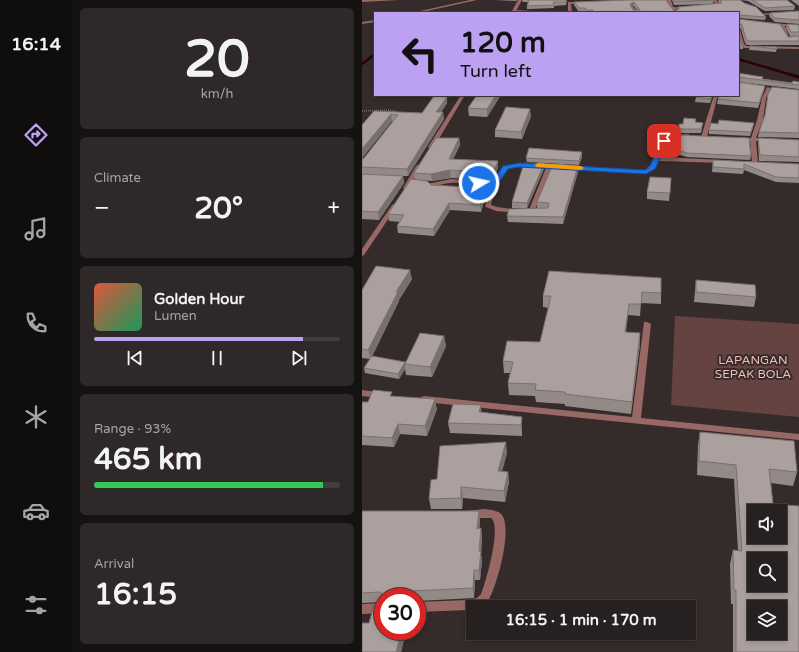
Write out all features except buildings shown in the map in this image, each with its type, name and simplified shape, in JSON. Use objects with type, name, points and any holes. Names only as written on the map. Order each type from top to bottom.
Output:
[{"type":"street","points":[[362,1],[397,0]]},
{"type":"street","points":[[418,12],[476,0]]},
{"type":"street","points":[[514,12],[520,0]]},
{"type":"street","points":[[669,0],[674,12]]},
{"type":"street","points":[[710,7],[720,5],[714,0]]},
{"type":"street","points":[[570,12],[569,2],[590,3]]},
{"type":"street","points":[[633,8],[635,12]]},
{"type":"street","points":[[672,8],[691,8]]},
{"type":"street","points":[[757,8],[774,25]]},
{"type":"street","points":[[762,14],[798,10]]},
{"type":"street","points":[[362,24],[374,21]]},
{"type":"street","points":[[767,24],[799,26]]},
{"type":"street","points":[[782,25],[792,47]]},
{"type":"street","points":[[739,33],[742,45],[746,47],[799,48]]},
{"type":"street","points":[[788,38],[799,38]]},
{"type":"street","points":[[761,87],[771,89],[764,98],[760,120],[753,140],[752,163],[762,164]]},
{"type":"street","points":[[426,155],[462,96]]},
{"type":"street","points":[[704,137],[716,96]]},
{"type":"street","points":[[539,212],[505,211],[490,208],[488,206],[488,192],[506,168],[512,166],[550,166],[646,172],[652,169],[664,141],[670,137],[679,135],[712,138]]},
{"type":"street","points":[[734,139],[776,141]]},
{"type":"street","points":[[657,159],[730,162]]},
{"type":"street","points":[[403,192],[407,182],[422,162]]},
{"type":"street","points":[[530,212],[550,166]]},
{"type":"street","points":[[407,182],[432,185],[451,181],[494,184]]},
{"type":"street","points":[[407,182],[443,189]]},
{"type":"street","points":[[362,254],[399,198]]},
{"type":"street","points":[[636,421],[647,324]]},
{"type":"street","points":[[362,393],[393,396]]},
{"type":"street","points":[[417,399],[799,437]]},
{"type":"street","points":[[426,607],[471,605],[481,603],[485,599],[493,576],[501,528],[499,518],[494,514],[456,514]]},
{"type":"street","points":[[362,608],[374,608]]},
{"type":"path","points":[[362,110],[371,112],[390,110],[404,114]]},
{"type":"green space","name":"LAPANGAN SEPAK BOLA","points":[[675,316],[799,324],[799,417],[671,405]]},
{"type":"waterway","points":[[362,64],[374,55]]},
{"type":"waterway","points":[[739,59],[795,76]]},
{"type":"waterway","points":[[792,75],[799,77]]},
{"type":"slow traffic","points":[[538,165],[581,168]]},
{"type":"route","points":[[479,183],[494,184],[506,168],[519,165],[646,172],[652,169],[664,141]]}]
